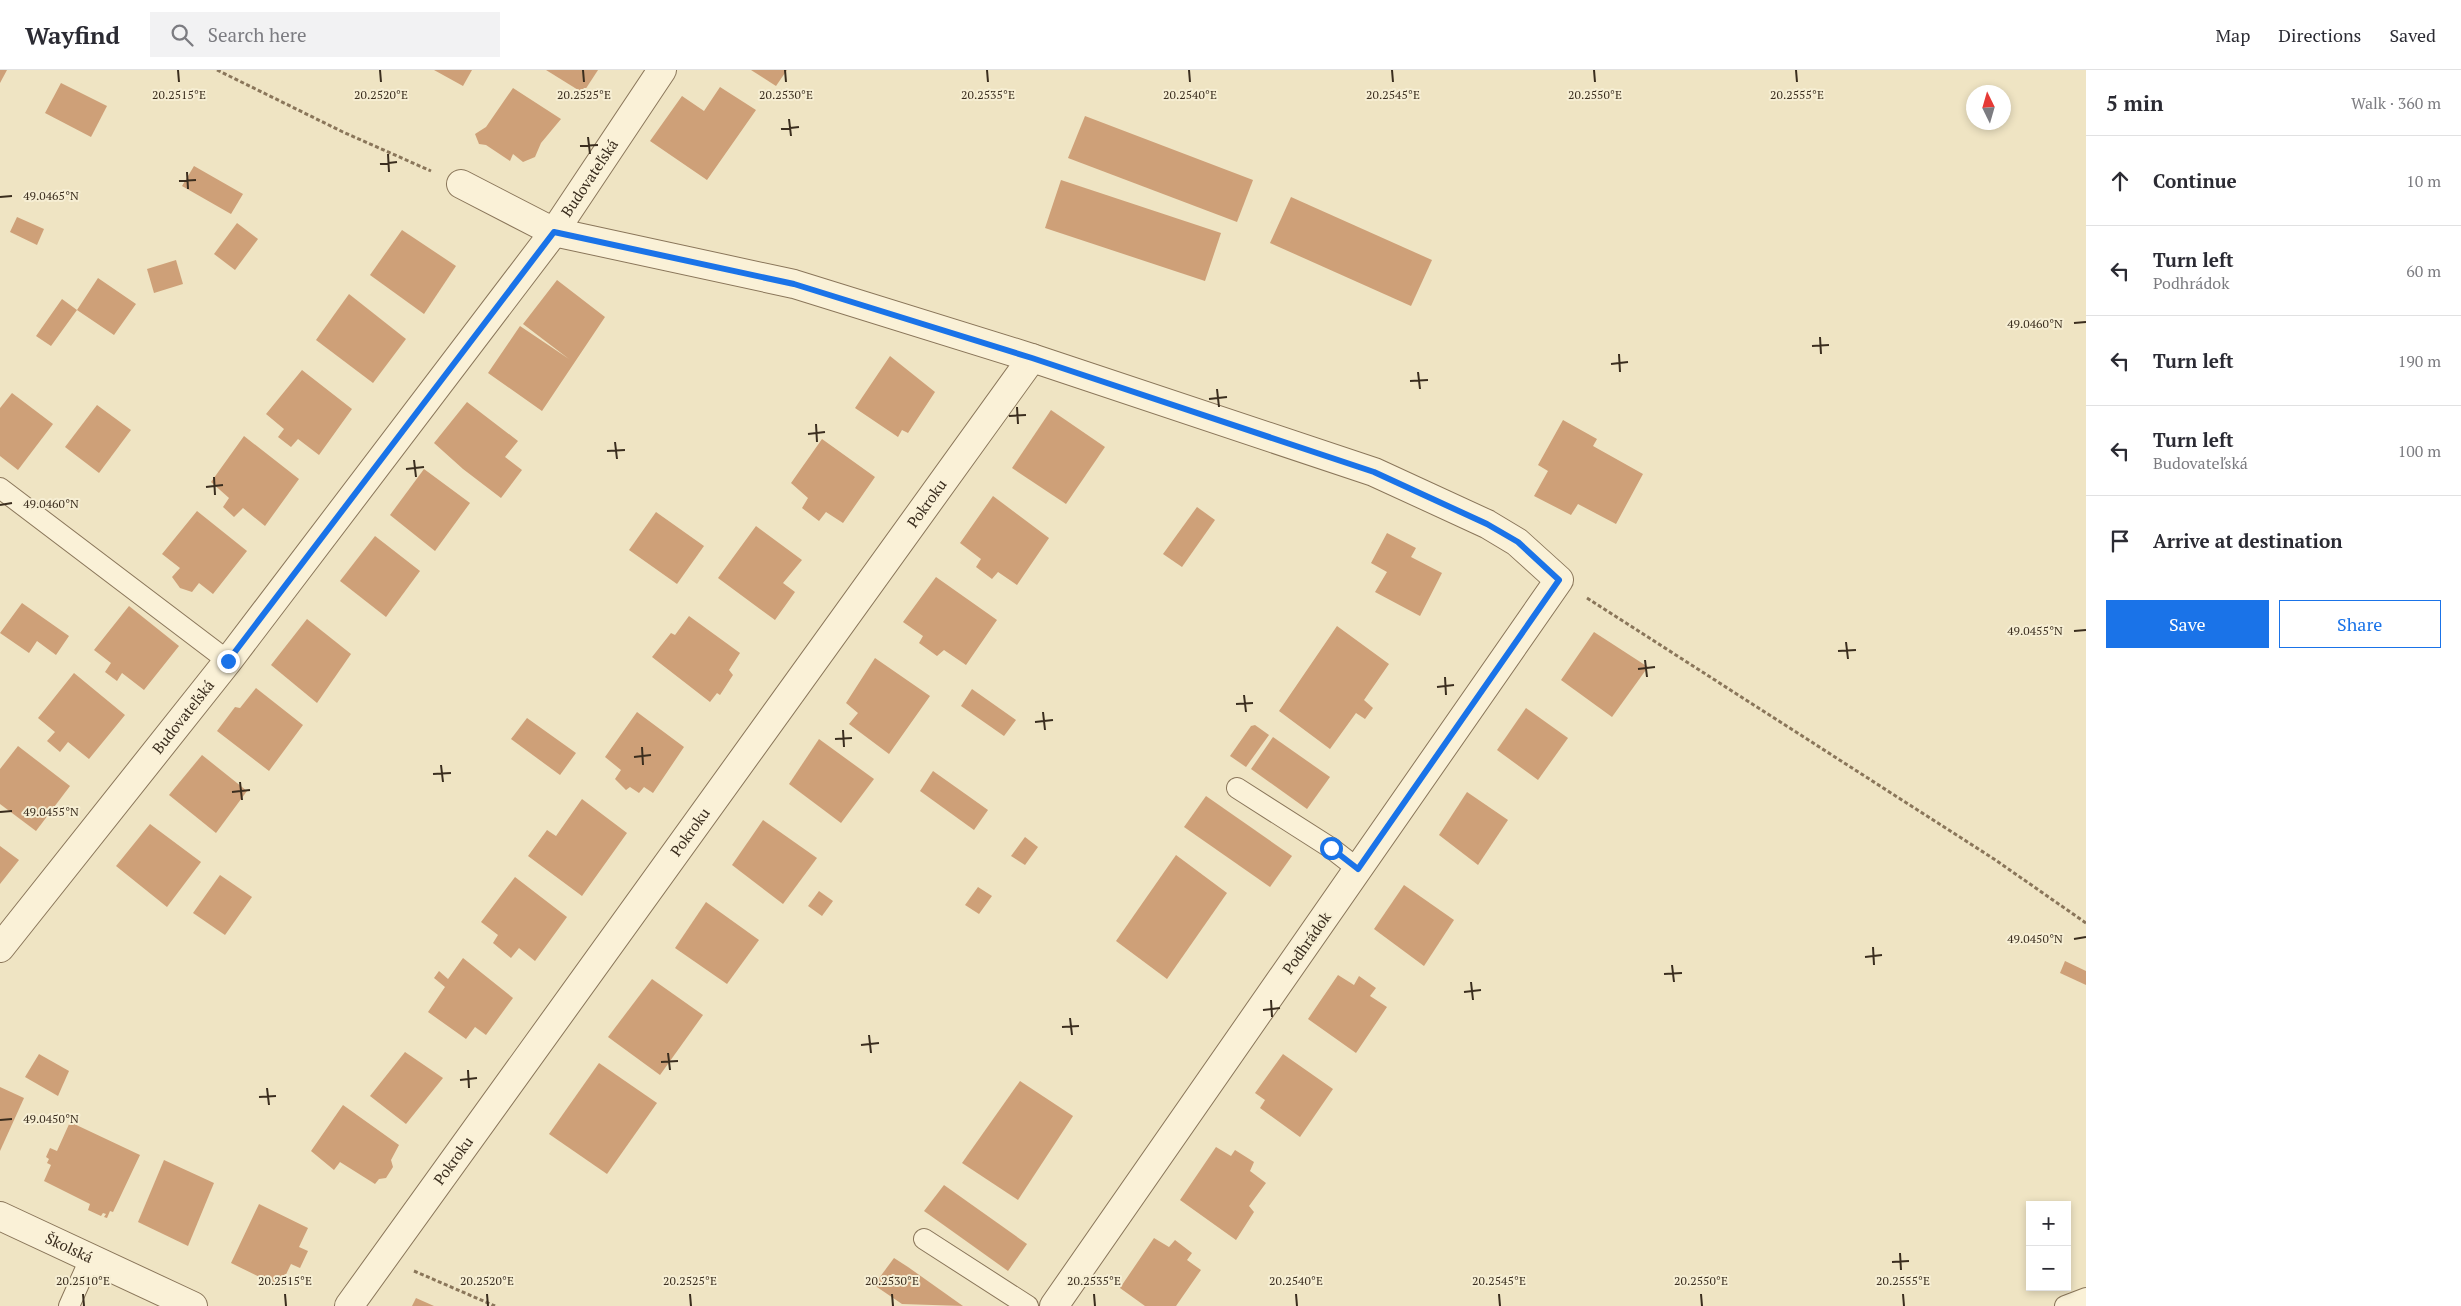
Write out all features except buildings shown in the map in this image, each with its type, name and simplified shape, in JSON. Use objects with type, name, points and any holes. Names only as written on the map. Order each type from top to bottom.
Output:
[{"type":"street","name":"Budovateľská","points":[[0,948],[228,661],[554,232],[662,70]]},
{"type":"street","points":[[461,184],[554,232],[794,284],[1032,358],[1374,472],[1487,524],[1518,542],[1559,580]]},
{"type":"street","name":"Pokroku","points":[[348,1306],[1032,358]]},
{"type":"street","name":"Podhrádok","points":[[1054,1306],[1559,580]]},
{"type":"street","name":"Školská","points":[[0,1216],[193,1306]]},
{"type":"lane","points":[[0,488],[228,661]]},
{"type":"lane","points":[[1237,788],[1331,848],[1358,869]]},
{"type":"lane","points":[[924,1239],[1028,1306]]},
{"type":"lane","points":[[69,1306],[90,1259]]},
{"type":"lane","points":[[2065,1306],[2086,1298]]},
{"type":"path","points":[[217,70],[343,132],[461,184]]},
{"type":"path","points":[[1559,580],[1994,859],[2086,923]]},
{"type":"path","points":[[383,1258],[495,1306]]},
{"type":"route","points":[[228,661],[554,232],[794,284],[1032,358],[1374,472],[1487,524],[1518,542],[1559,580],[1358,869],[1331,848]]}]
